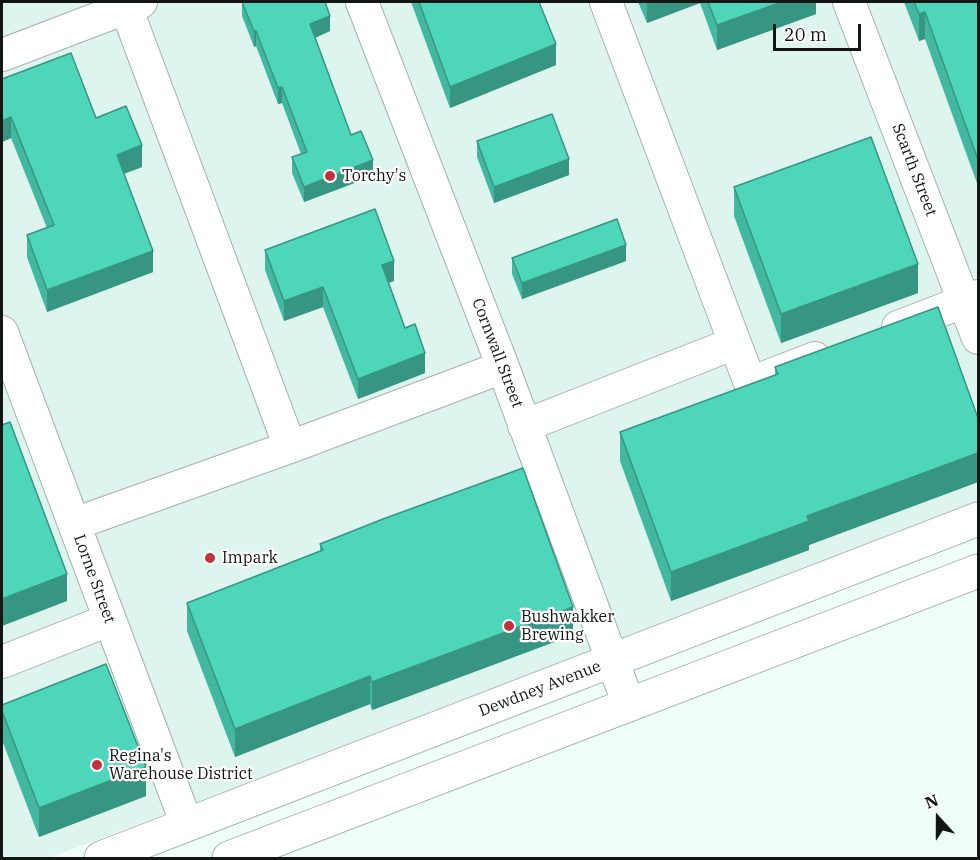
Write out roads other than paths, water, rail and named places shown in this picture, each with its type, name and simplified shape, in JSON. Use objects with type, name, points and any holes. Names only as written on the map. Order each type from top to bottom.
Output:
[{"type":"main road","name":"Dewdney Avenue","points":[[101,858],[978,519]]},
{"type":"main road","points":[[229,858],[978,571]]},
{"type":"street","name":"Cornwall Street","points":[[362,2],[503,367],[629,705]]},
{"type":"street","points":[[606,2],[750,383],[836,350]]},
{"type":"street","name":"Scarth Street","points":[[849,2],[972,298],[978,338]]},
{"type":"street","points":[[2,55],[130,4],[290,447]]},
{"type":"street","points":[[868,338],[972,298]]},
{"type":"street","name":"Lorne Street","points":[[2,332],[187,825]]},
{"type":"street","points":[[524,426],[735,344]]},
{"type":"street","points":[[74,524],[290,447],[503,367]]},
{"type":"street","points":[[2,662],[109,620]]},
{"type":"place","name":"Torchy's","points":[[330,176]]},
{"type":"place","name":"Impark","points":[[210,558]]},
{"type":"place","name":"Bushwakker Brewing","points":[[509,626]]},
{"type":"place","name":"Regina's Warehouse District","points":[[97,765]]}]
